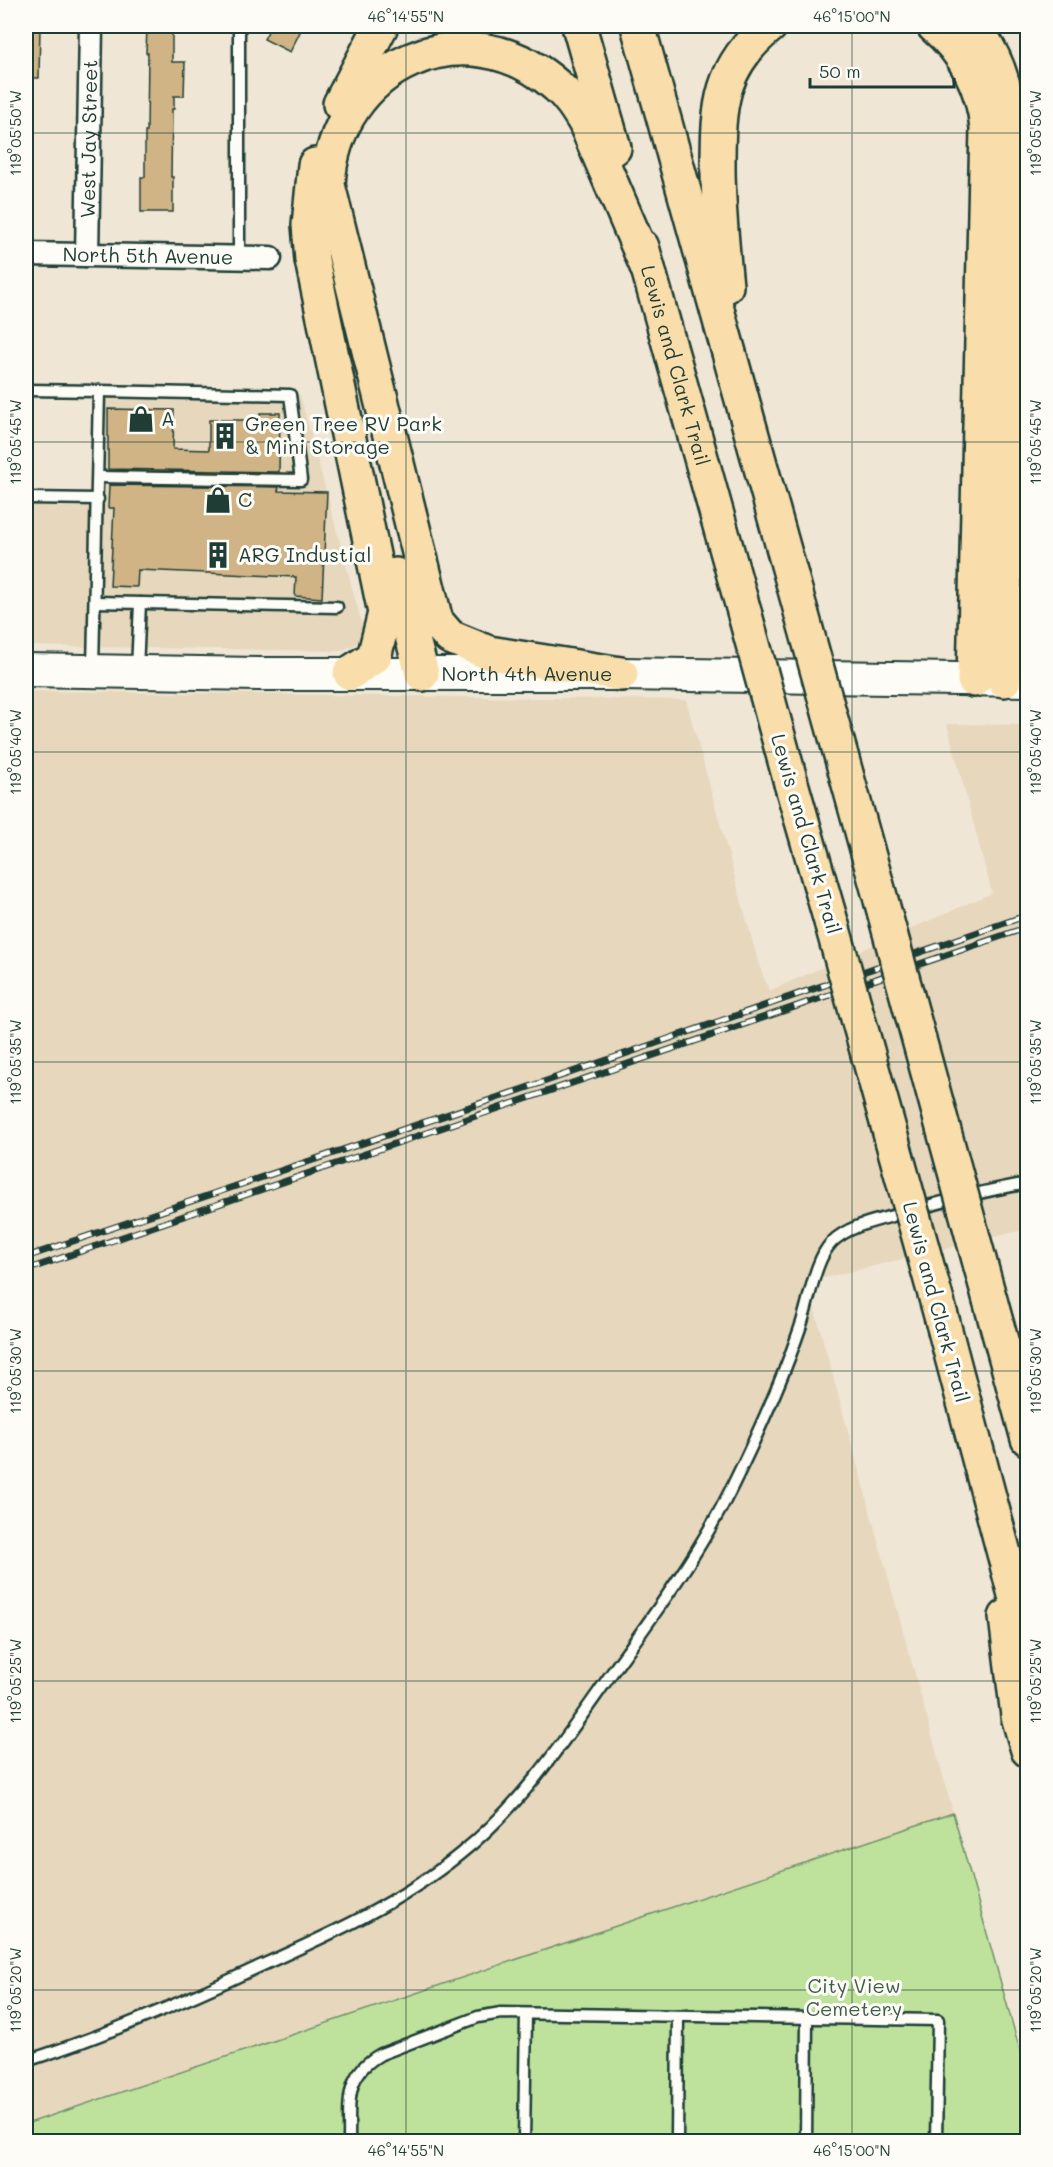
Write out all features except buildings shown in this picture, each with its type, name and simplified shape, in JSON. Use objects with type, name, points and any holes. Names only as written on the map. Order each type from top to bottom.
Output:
[{"type":"highway","points":[[350,673],[374,657],[384,613],[312,260],[309,225],[316,159],[323,138],[381,26]]},
{"type":"highway","name":"Lewis and Clark Trail","points":[[579,26],[943,1323],[993,1520],[1028,1644]]},
{"type":"highway","points":[[638,26],[1028,1439]]},
{"type":"highway","points":[[737,387],[718,213],[718,120],[725,88],[739,59],[753,41],[770,26]]},
{"type":"highway","points":[[934,26],[948,37],[973,72],[981,93],[987,128],[1002,680]]},
{"type":"highway","points":[[973,26],[989,49],[1003,80],[1008,103],[1009,125],[1002,680]]},
{"type":"highway","points":[[621,674],[489,653],[450,637],[436,621],[328,185],[332,151],[339,131],[363,94],[379,79],[397,67],[427,54],[459,49],[481,50],[523,62],[559,87],[585,122],[648,269]]},
{"type":"highway","points":[[312,260],[422,674]]},
{"type":"highway","points":[[422,674],[436,621]]},
{"type":"highway","points":[[993,1520],[1018,1716],[1028,1750]]},
{"type":"main road","name":"North 4th Avenue","points":[[26,670],[258,674],[621,674],[1002,680]]},
{"type":"street","name":"West Jay Street","points":[[87,255],[91,26]]},
{"type":"street","name":"North 5th Avenue","points":[[26,254],[270,258]]},
{"type":"lane","points":[[239,26],[239,257]]},
{"type":"lane","points":[[26,390],[290,395],[301,480],[98,477]]},
{"type":"lane","points":[[93,671],[99,392]]},
{"type":"lane","points":[[26,498],[98,499]]},
{"type":"lane","points":[[95,602],[337,608]]},
{"type":"lane","points":[[137,672],[140,603]]},
{"type":"lane","points":[[26,2061],[166,2008],[320,1939],[411,1889],[461,1853],[509,1808],[557,1749],[676,1584],[704,1539],[730,1491],[762,1422],[801,1327],[821,1256],[831,1243],[849,1230],[871,1222],[933,1204],[1028,1183]]},
{"type":"lane","points":[[349,2142],[351,2091],[357,2074],[366,2062],[381,2054],[478,2017],[501,2013],[938,2020],[936,2142]]},
{"type":"lane","points":[[524,2142],[526,2014]]},
{"type":"lane","points":[[677,2142],[678,2016]]},
{"type":"lane","points":[[806,2142],[807,2018]]},
{"type":"shaded area","points":[[98,394],[300,395],[364,632],[355,645],[340,651],[26,646],[26,506],[97,507]]},
{"type":"shaded area","points":[[26,691],[686,700],[759,965],[769,991],[992,893],[947,724],[1027,725],[1027,1229],[807,1282],[953,1813],[26,2124]]},
{"type":"green space","name":"City View Cemetery","points":[[953,1813],[1028,2079],[1027,2142],[26,2142],[26,2124]]},
{"type":"railway","points":[[26,1257],[1028,915]]},
{"type":"railway","points":[[26,1270],[1028,927]]},
{"type":"place","name":"A","points":[[141,419]]},
{"type":"place","name":"Green Tree RV Park & Mini Storage","points":[[225,436]]},
{"type":"place","name":"C","points":[[218,500]]},
{"type":"place","name":"ARG Industial","points":[[218,555]]}]
